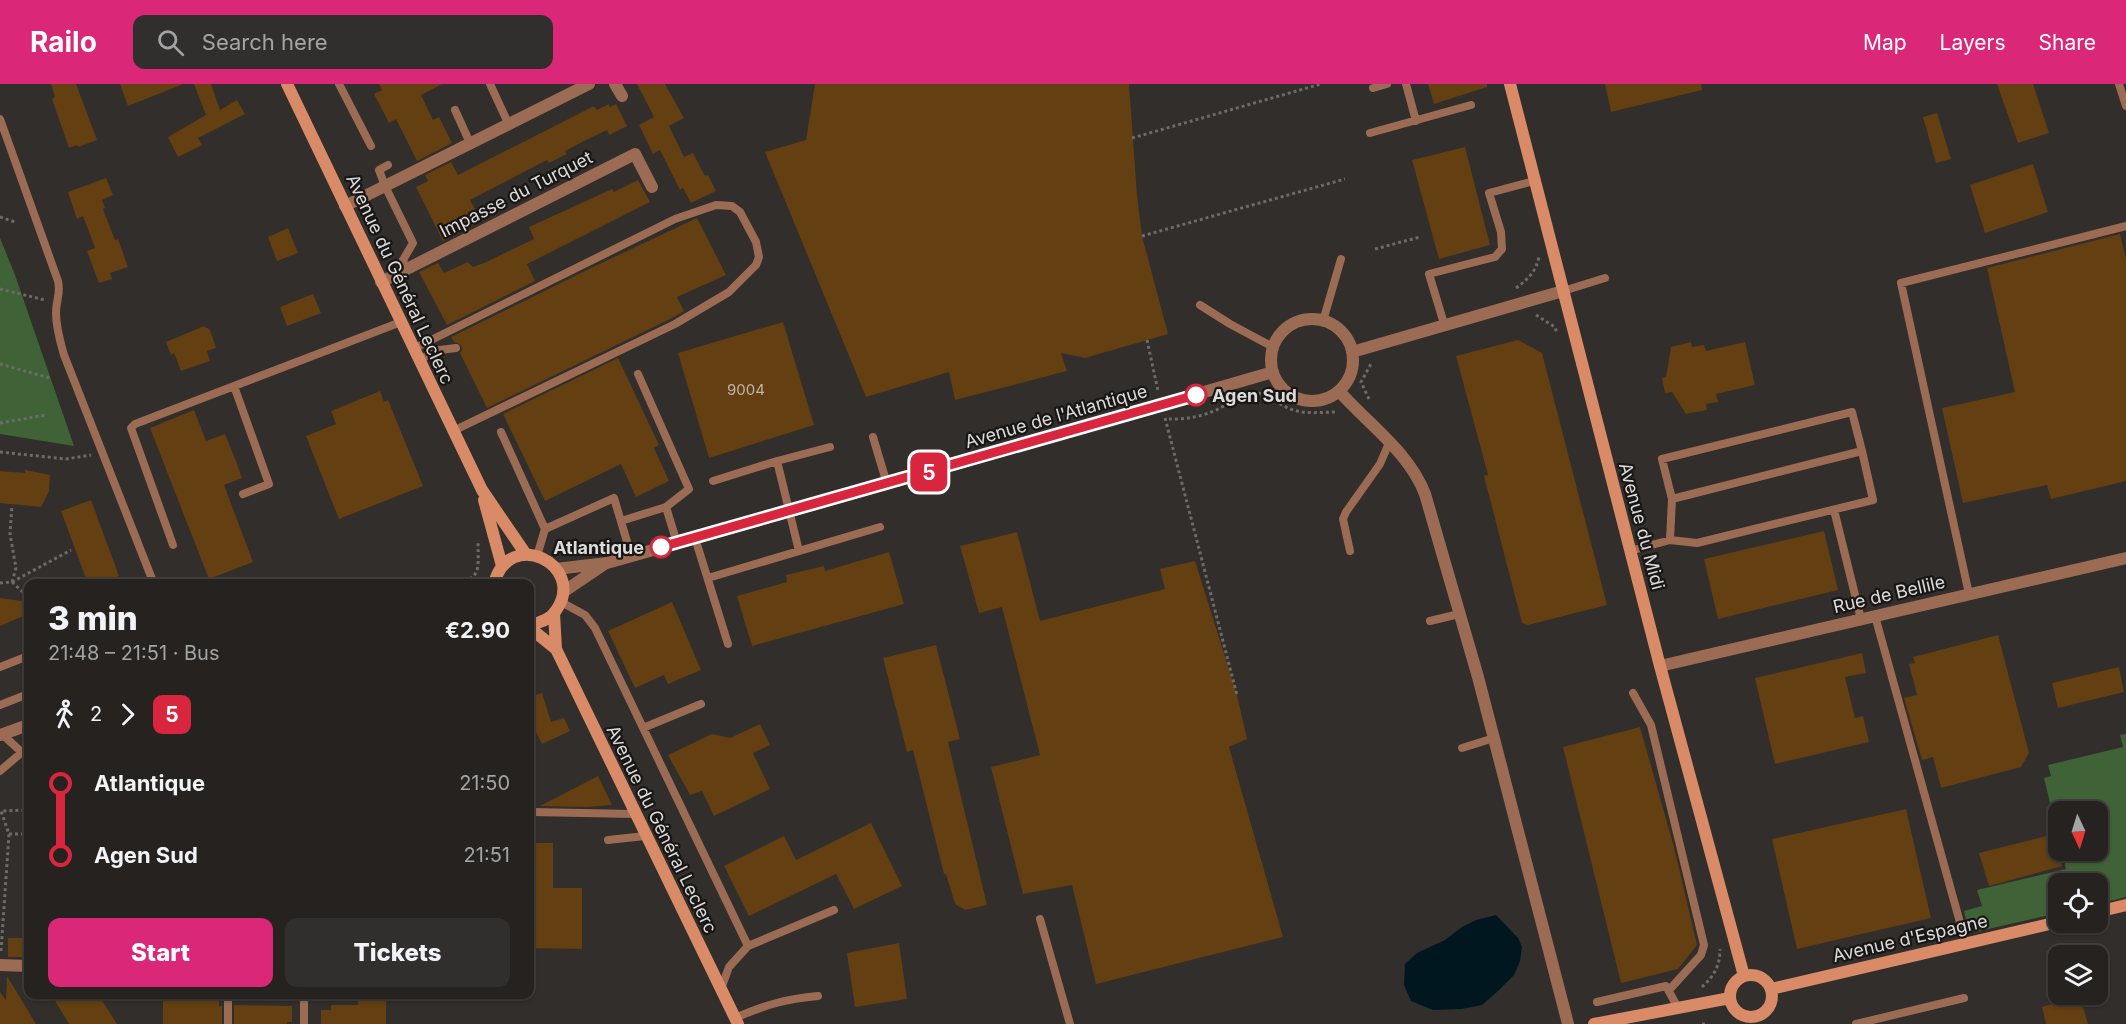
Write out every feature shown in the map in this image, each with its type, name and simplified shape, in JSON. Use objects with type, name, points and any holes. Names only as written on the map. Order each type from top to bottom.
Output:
[{"type":"street","name":"Avenue du Général Leclerc","points":[[287,84],[482,490],[531,554]]},
{"type":"street","points":[[615,84],[622,96]]},
{"type":"street","name":"Avenue du Midi","points":[[1510,84],[1660,666],[1744,976]]},
{"type":"street","points":[[345,207],[471,145],[583,85]]},
{"type":"street","name":"Impasse du Turquet","points":[[381,282],[635,154],[652,187]]},
{"type":"street","points":[[1352,352],[1563,291]]},
{"type":"street","points":[[1311,320],[1323,321],[1334,326],[1349,342],[1352,352],[1351,374],[1339,391],[1328,398],[1314,401],[1301,400],[1288,394],[1279,384],[1273,372],[1271,360],[1273,347],[1279,336],[1293,324],[1311,320]]},
{"type":"street","name":"Avenue de l'Atlantique","points":[[556,568],[607,563],[1273,372]]},
{"type":"street","points":[[1339,391],[1407,460],[1419,478],[1494,738],[1526,870],[1568,1024]]},
{"type":"street","name":"Avenue du Général Leclerc","points":[[482,490],[502,566]]},
{"type":"street","points":[[495,579],[502,566],[511,559],[531,554],[546,559],[556,568],[561,577],[562,597],[554,613],[534,624]]},
{"type":"street","name":"Rue de Bellile","points":[[1660,666],[2126,558]]},
{"type":"street","name":"Avenue de l'Atlantique","points":[[562,597],[607,563]]},
{"type":"street","name":"Avenue du Général Leclerc","points":[[554,613],[556,649],[736,1021]]},
{"type":"street","name":"Avenue du Général Leclerc","points":[[534,630],[556,649]]},
{"type":"street","points":[[1,735],[24,726]]},
{"type":"street","points":[[2108,909],[2126,905]]},
{"type":"street","name":"Avenue d'Espagne","points":[[1771,989],[2048,924]]},
{"type":"street","points":[[0,965],[24,966]]},
{"type":"street","points":[[1744,976],[1757,976],[1768,983],[1771,989],[1772,996],[1768,1008],[1757,1020],[1744,1016],[1734,1009],[1730,998],[1733,984],[1744,976]]},
{"type":"street","points":[[1599,1024],[1730,998]]},
{"type":"lane","points":[[339,84],[371,146]]},
{"type":"lane","points":[[490,84],[509,125]]},
{"type":"lane","points":[[1373,88],[1387,84]]},
{"type":"lane","points":[[1406,84],[1416,121]]},
{"type":"lane","points":[[2119,84],[2126,106]]},
{"type":"lane","points":[[1370,133],[1471,105]]},
{"type":"lane","points":[[455,110],[471,145]]},
{"type":"lane","points":[[0,119],[58,281],[60,289],[56,309],[56,328],[64,355],[152,579]]},
{"type":"lane","points":[[388,165],[379,170],[412,243],[402,260],[406,270]]},
{"type":"lane","points":[[1444,327],[1429,274],[1498,254],[1502,249],[1501,232],[1489,193],[1534,181]]},
{"type":"lane","points":[[416,354],[675,219],[701,208],[716,205],[732,206],[740,212],[756,242],[759,257],[756,265],[729,292],[675,324],[502,405],[453,431]]},
{"type":"lane","points":[[1970,594],[1901,283],[2126,226]]},
{"type":"lane","points":[[1323,321],[1341,259]]},
{"type":"lane","points":[[1563,291],[1605,278]]},
{"type":"lane","points":[[1200,305],[1273,347]]},
{"type":"lane","points":[[173,546],[131,428],[135,424],[400,322]]},
{"type":"lane","points":[[416,354],[456,348]]},
{"type":"lane","points":[[621,521],[666,507],[689,489],[638,374]]},
{"type":"lane","points":[[234,386],[269,484],[243,494]]},
{"type":"lane","points":[[1630,551],[1670,540],[1697,543],[1873,500],[1852,412],[1662,459],[1672,499],[1670,540]]},
{"type":"lane","points":[[501,432],[545,529]]},
{"type":"lane","points":[[873,437],[887,484]]},
{"type":"lane","points":[[1350,551],[1343,519],[1380,464],[1389,443]]},
{"type":"lane","points":[[713,481],[830,447]]},
{"type":"lane","points":[[1672,499],[1862,452]]},
{"type":"lane","points":[[777,461],[799,551]]},
{"type":"lane","points":[[531,554],[545,529],[614,498],[631,555]]},
{"type":"lane","points":[[666,507],[677,543]]},
{"type":"lane","points":[[1834,510],[1861,619]]},
{"type":"lane","points":[[708,578],[880,527]]},
{"type":"lane","points":[[695,538],[728,644]]},
{"type":"lane","points":[[562,597],[585,615],[595,628],[748,946]]},
{"type":"lane","points":[[1430,621],[1459,614]]},
{"type":"lane","points":[[1875,616],[1966,944]]},
{"type":"lane","points":[[0,667],[24,658]]},
{"type":"lane","points":[[1633,693],[1651,725],[1704,945],[1701,955],[1670,989]]},
{"type":"lane","points":[[0,705],[24,696]]},
{"type":"lane","points":[[643,728],[701,704]]},
{"type":"lane","points":[[1,735],[24,755]]},
{"type":"lane","points":[[1462,748],[1494,738]]},
{"type":"lane","points":[[0,771],[24,757]]},
{"type":"lane","points":[[534,812],[635,814]]},
{"type":"lane","points":[[608,840],[645,836]]},
{"type":"lane","points":[[721,990],[729,967],[748,946],[834,910]]},
{"type":"lane","points":[[1040,919],[1070,1024]]},
{"type":"lane","points":[[1596,1002],[1666,986],[1670,989],[1678,1008]]},
{"type":"lane","points":[[736,1021],[765,1005],[794,998],[818,996]]},
{"type":"lane","points":[[1856,1024],[1964,998]]},
{"type":"lane","points":[[228,999],[228,1024]]},
{"type":"lane","points":[[304,999],[304,1024]]},
{"type":"path","points":[[1132,138],[1322,84]]},
{"type":"path","points":[[1142,236],[1345,179]]},
{"type":"path","points":[[0,217],[15,222]]},
{"type":"path","points":[[1375,249],[1420,237]]},
{"type":"path","points":[[1516,288],[1528,279],[1537,265],[1541,250]]},
{"type":"path","points":[[0,289],[38,298]]},
{"type":"path","points":[[1147,340],[1157,385]]},
{"type":"path","points":[[0,364],[50,378]]},
{"type":"path","points":[[1162,405],[1237,695]]},
{"type":"path","points":[[0,423],[46,415]]},
{"type":"path","points":[[0,452],[66,459],[101,452]]},
{"type":"path","points":[[12,504],[10,534],[16,568],[12,582]]},
{"type":"path","points":[[470,579],[478,570],[478,535],[492,528]]},
{"type":"path","points":[[0,583],[12,582],[71,550]]},
{"type":"path","points":[[12,582],[24,592]]},
{"type":"path","points":[[0,965],[9,834],[1,811],[24,810]]},
{"type":"path","points":[[9,834],[24,834]]},
{"type":"green space","points":[[0,238],[15,275],[74,446],[0,434]]},
{"type":"green space","points":[[2126,734],[2126,897],[2108,901],[2108,873],[2049,873],[2066,869],[2064,861],[2108,861],[2108,801],[2050,801],[2044,778],[2051,776],[2048,765],[2123,747],[2120,735]]},
{"type":"green space","points":[[2048,873],[2048,915],[1975,932],[1967,924],[1964,911],[1982,906],[1977,890]]},
{"type":"water","points":[[1496,915],[1518,938],[1522,947],[1520,961],[1514,975],[1482,1005],[1461,1009],[1433,1010],[1411,1001],[1404,985],[1405,964],[1417,953],[1445,940],[1462,927],[1476,920]]},
{"type":"building","points":[[51,84],[76,84],[97,140],[69,148],[52,99],[55,97]]},
{"type":"building","points":[[120,84],[181,84],[181,85],[128,106]]},
{"type":"building","points":[[194,84],[211,84],[220,110],[237,100],[245,114],[198,138],[202,145],[178,157],[168,137],[206,115]]},
{"type":"building","points":[[379,84],[442,84],[421,95],[433,120],[439,117],[452,143],[417,161],[396,119],[389,123],[374,94],[382,90]]},
{"type":"building","points":[[637,84],[665,84],[684,118],[669,126],[684,157],[693,153],[716,191],[691,203],[683,188],[680,190],[660,150],[653,154],[639,125],[654,117]]},
{"type":"building","points":[[815,84],[1129,84],[1142,236],[1168,334],[1085,358],[1061,353],[1067,371],[955,400],[949,372],[866,397],[765,152],[806,140]]},
{"type":"building","points":[[1428,84],[1487,84],[1487,87],[1434,104]]},
{"type":"building","points":[[1605,84],[1701,84],[1702,90],[1611,112]]},
{"type":"building","points":[[1997,84],[2033,84],[2049,133],[2018,143]]},
{"type":"building","points":[[609,104],[610,107],[616,104],[627,126],[609,135],[607,130],[565,151],[567,154],[549,163],[547,160],[470,200],[481,221],[443,241],[416,187],[428,181],[425,175],[451,162],[458,175],[594,106],[597,110]]},
{"type":"building","points":[[1937,113],[1951,159],[1936,163],[1923,117]]},
{"type":"building","points":[[1465,147],[1490,245],[1439,259],[1412,160]]},
{"type":"building","points":[[2033,164],[2048,212],[1985,233],[1970,185]]},
{"type":"building","points":[[106,178],[113,195],[102,200],[105,208],[103,209],[115,240],[118,239],[128,267],[110,273],[112,279],[99,283],[87,251],[95,248],[83,216],[77,219],[68,192]]},
{"type":"building","points":[[638,180],[650,202],[527,264],[535,281],[447,325],[419,272],[438,263],[444,273],[468,262],[473,267],[484,263],[534,239],[529,227],[612,189],[614,192]]},
{"type":"building","points":[[697,218],[726,275],[677,297],[684,311],[672,318],[487,408],[460,353],[461,345],[454,342],[451,337]]},
{"type":"building","points":[[288,228],[298,253],[277,261],[268,237]]},
{"type":"building","points":[[2120,234],[2126,259],[2126,481],[2051,499],[2047,485],[1963,503],[1942,408],[2015,392],[1987,268]]},
{"type":"building","points":[[313,294],[321,313],[287,326],[280,307]]},
{"type":"building","points":[[783,322],[814,425],[709,458],[678,353]]},
{"type":"building","points":[[204,326],[210,330],[216,348],[207,351],[210,361],[181,371],[174,353],[171,355],[166,342]]},
{"type":"building","points":[[1518,340],[1542,353],[1607,605],[1528,625],[1522,623],[1484,476],[1488,475],[1456,356]]},
{"type":"building","points":[[1691,342],[1692,347],[1704,345],[1706,351],[1745,342],[1755,385],[1716,394],[1718,402],[1706,404],[1707,410],[1686,414],[1672,392],[1665,393],[1662,378],[1666,377],[1671,347]]},
{"type":"building","points":[[618,358],[659,445],[654,448],[669,481],[636,497],[621,464],[545,501],[503,414]]},
{"type":"building","points":[[380,391],[384,402],[388,400],[423,486],[339,519],[306,436],[336,424],[331,411]]},
{"type":"building","points":[[194,410],[206,441],[225,434],[236,461],[242,478],[224,485],[253,562],[209,579],[150,428]]},
{"type":"building","points":[[25,470],[50,475],[49,491],[41,507],[0,503],[0,471],[25,473]]},
{"type":"building","points":[[91,500],[119,576],[112,579],[86,579],[61,511]]},
{"type":"building","points":[[1824,531],[1838,590],[1718,619],[1704,559]]},
{"type":"building","points":[[1017,532],[1040,621],[1165,589],[1160,569],[1195,561],[1237,695],[1247,739],[1229,747],[1283,937],[1096,984],[1072,885],[1023,894],[991,767],[1040,755],[1002,607],[979,613],[960,546]]},
{"type":"building","points":[[889,552],[904,604],[752,646],[737,596],[787,582],[786,575],[824,566],[825,571]]},
{"type":"building","points":[[0,598],[24,601],[24,616],[0,626]]},
{"type":"building","points":[[672,602],[701,670],[668,684],[664,675],[635,688],[608,631]]},
{"type":"building","points":[[1998,635],[2029,753],[2021,767],[1941,788],[1933,757],[1922,760],[1904,698],[1917,695],[1909,664],[1915,663],[1913,657]]},
{"type":"building","points":[[936,645],[960,739],[948,742],[987,905],[965,910],[955,904],[946,874],[944,874],[913,750],[907,752],[883,658]]},
{"type":"building","points":[[1862,653],[1866,673],[1845,677],[1855,718],[1863,716],[1869,742],[1775,764],[1755,678]]},
{"type":"building","points":[[2119,667],[2124,692],[2058,708],[2052,683]]},
{"type":"building","points":[[542,693],[551,722],[564,718],[570,731],[542,744],[534,728],[534,696]]},
{"type":"building","points":[[760,724],[770,745],[753,753],[770,789],[714,816],[702,791],[690,795],[668,755],[712,734],[730,738]]},
{"type":"building","points":[[1640,727],[1674,847],[1697,945],[1678,969],[1621,983],[1563,747]]},
{"type":"building","points":[[598,776],[612,805],[540,806]]},
{"type":"building","points":[[1906,809],[1931,918],[1797,949],[1772,839]]},
{"type":"building","points":[[871,823],[902,886],[854,909],[836,874],[749,916],[724,866],[784,836],[796,860]]},
{"type":"building","points":[[2048,836],[2048,861],[2061,861],[2062,866],[1989,886],[1979,853]]},
{"type":"building","points":[[534,843],[553,843],[553,888],[582,888],[582,949],[534,948]]},
{"type":"building","points":[[8,938],[24,938],[24,957],[8,957]]},
{"type":"building","points":[[899,943],[907,999],[855,1007],[847,953]]},
{"type":"building","points":[[7,976],[36,1024],[0,1024],[0,992],[6,1000]]},
{"type":"building","points":[[54,999],[101,999],[117,1024],[69,1024]]},
{"type":"building","points":[[163,999],[219,999],[219,1006],[222,1006],[222,1024],[163,1024]]},
{"type":"building","points":[[386,1000],[386,1024],[321,1024],[321,1010],[331,1010],[331,1005],[358,1005],[358,1001]]},
{"type":"building","points":[[234,1005],[292,1006],[292,1022],[287,1022],[287,1024],[234,1024]]},
{"type":"building","points":[[2083,1005],[2088,1024],[2046,1024],[2042,1007]]},
{"type":"bus line","name":"5","points":[[661,547],[1196,395]]},
{"type":"place","name":"Agen Sud","points":[[1196,395]]},
{"type":"place","name":"Atlantique","points":[[661,547]]}]
